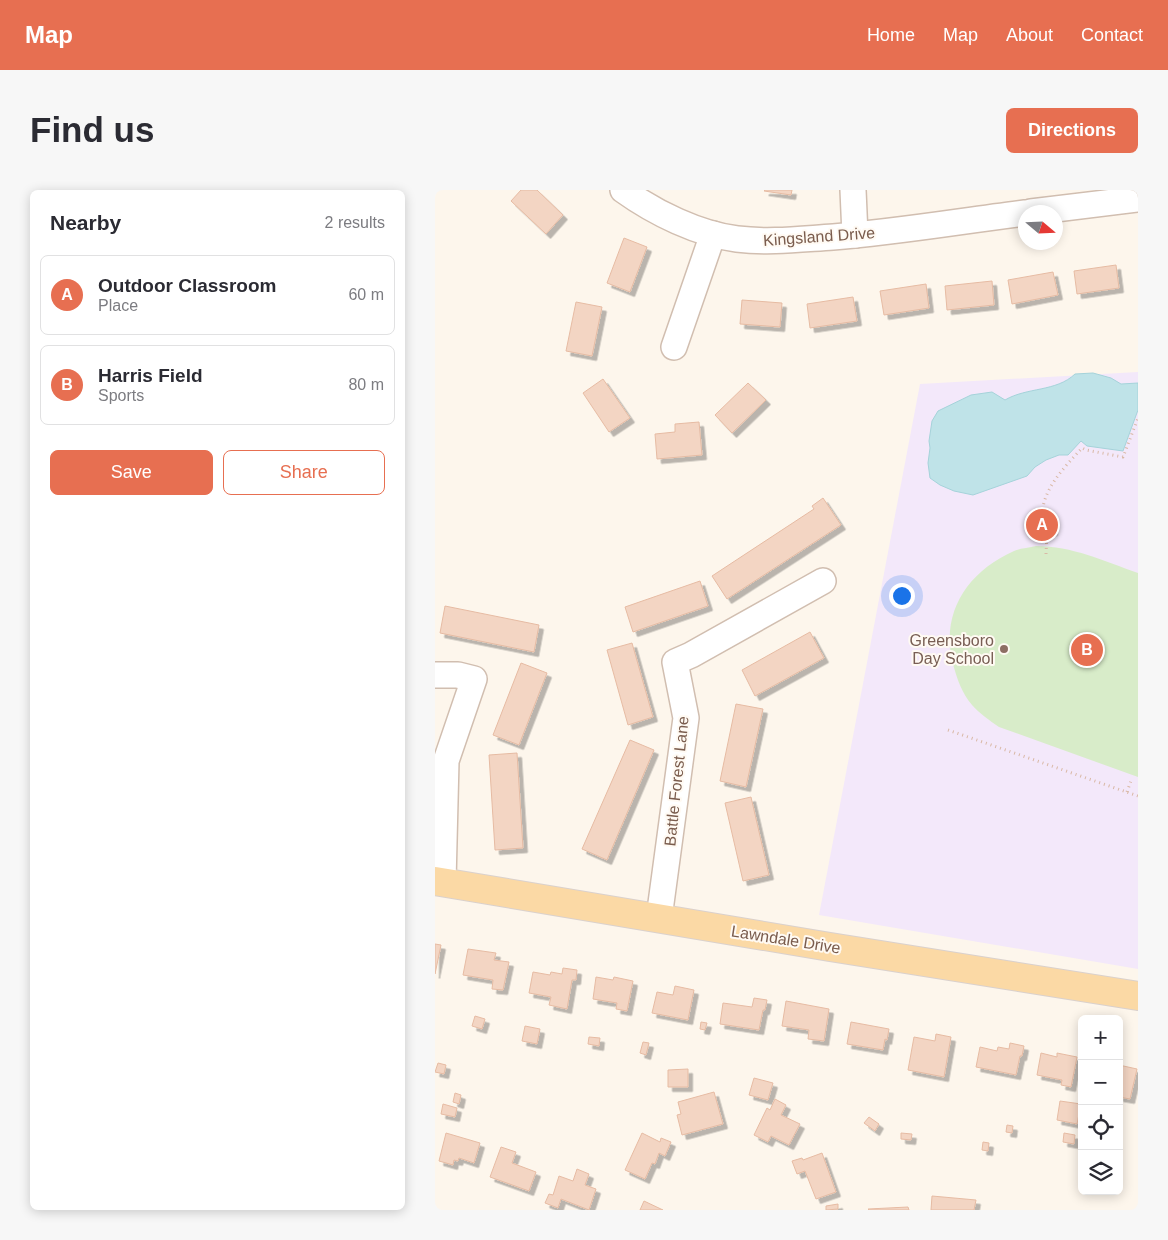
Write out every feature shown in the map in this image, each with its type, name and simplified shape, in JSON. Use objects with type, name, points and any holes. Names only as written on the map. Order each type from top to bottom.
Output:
[{"type":"main road","name":"Lawndale Drive","points":[[439,881],[1138,996]]},
{"type":"street","name":"Kingsland Drive","points":[[623,190],[675,221],[713,234],[737,239],[778,241],[855,235],[1018,214]]},
{"type":"street","points":[[853,190],[855,235]]},
{"type":"street","points":[[1063,208],[1138,199]]},
{"type":"street","points":[[674,347],[713,234]]},
{"type":"street","name":"Battle Forest Lane","points":[[659,918],[686,718],[675,662],[691,656],[823,581]]},
{"type":"street","points":[[435,675],[458,675],[474,679],[446,761],[439,881]]},
{"type":"path","points":[[1042,519],[1042,511],[1051,484],[1082,448],[1123,457],[1138,418]]},
{"type":"path","points":[[1046,554],[1047,532]]},
{"type":"path","points":[[948,730],[1138,796]]},
{"type":"path","points":[[1127,792],[1131,778]]},
{"type":"shaded area","name":"Greensboro Day School","points":[[1138,372],[1138,969],[819,915],[920,384]]},
{"type":"green space","points":[[1036,546],[1075,551],[1138,573],[1138,777],[999,727],[972,705],[960,686],[953,664],[950,628],[954,611],[961,596],[983,570],[997,560],[1017,550]]},
{"type":"water","points":[[1093,373],[1111,378],[1121,384],[1138,383],[1138,410],[1123,451],[1087,446],[1081,441],[1068,455],[1059,455],[1046,460],[1035,467],[1027,476],[973,495],[954,491],[930,478],[928,463],[929,441],[932,421],[938,411],[971,395],[992,392],[1005,400],[1023,393],[1059,384],[1075,374]]},
{"type":"building","points":[[521,190],[537,190],[563,215],[546,234],[511,201]]},
{"type":"building","points":[[765,190],[792,190],[791,195]]},
{"type":"building","points":[[624,238],[647,247],[630,292],[607,283]]},
{"type":"building","points":[[1116,265],[1119,288],[1077,294],[1074,271]]},
{"type":"building","points":[[1053,272],[1058,295],[1012,304],[1008,280]]},
{"type":"building","points":[[992,281],[994,305],[947,310],[945,286]]},
{"type":"building","points":[[926,284],[929,308],[884,315],[880,291]]},
{"type":"building","points":[[853,297],[857,321],[810,328],[807,304]]},
{"type":"building","points":[[742,300],[782,303],[780,327],[740,324]]},
{"type":"building","points":[[576,302],[602,307],[592,356],[566,351]]},
{"type":"building","points":[[603,379],[630,418],[609,432],[583,393]]},
{"type":"building","points":[[748,383],[766,400],[732,433],[715,415]]},
{"type":"building","points":[[699,422],[702,455],[657,459],[655,434],[675,432],[675,424]]},
{"type":"building","points":[[823,498],[841,525],[727,599],[712,576],[814,509],[812,506]]},
{"type":"building","points":[[1052,519],[1053,531],[1032,532],[1031,520]]},
{"type":"building","points":[[700,581],[708,606],[633,632],[625,607]]},
{"type":"building","points":[[445,606],[539,625],[534,652],[440,633]]},
{"type":"building","points":[[810,632],[824,658],[755,696],[742,670]]},
{"type":"building","points":[[632,643],[653,717],[628,725],[607,650]]},
{"type":"building","points":[[521,663],[547,673],[519,745],[493,735]]},
{"type":"building","points":[[736,704],[763,709],[746,787],[720,781]]},
{"type":"building","points":[[630,740],[654,750],[607,860],[582,849]]},
{"type":"building","points":[[517,753],[523,848],[495,850],[489,755]]},
{"type":"building","points":[[751,797],[769,875],[743,881],[725,803]]},
{"type":"building","points":[[435,944],[441,945],[435,974]]},
{"type":"building","points":[[468,949],[496,953],[494,960],[509,962],[503,990],[492,989],[493,980],[463,975]]},
{"type":"building","points":[[563,968],[577,970],[576,980],[572,980],[567,1009],[549,1005],[551,997],[529,993],[533,972],[550,975],[551,972],[562,974]]},
{"type":"building","points":[[596,977],[613,980],[614,977],[633,981],[627,1011],[616,1009],[617,1003],[593,999]]},
{"type":"building","points":[[675,986],[694,990],[688,1020],[652,1013],[657,992],[673,995]]},
{"type":"building","points":[[754,998],[767,1000],[759,1030],[720,1024],[723,1003],[752,1007]]},
{"type":"building","points":[[786,1001],[829,1009],[824,1041],[808,1039],[809,1030],[782,1026]]},
{"type":"building","points":[[475,1016],[485,1019],[482,1029],[472,1026]]},
{"type":"building","points":[[701,1022],[707,1023],[705,1030],[700,1029]]},
{"type":"building","points":[[851,1022],[889,1029],[883,1050],[847,1044]]},
{"type":"building","points":[[525,1026],[540,1029],[537,1044],[522,1041]]},
{"type":"building","points":[[936,1034],[951,1037],[944,1077],[908,1070],[914,1037],[935,1041]]},
{"type":"building","points":[[589,1037],[600,1038],[599,1046],[588,1044]]},
{"type":"building","points":[[643,1042],[649,1043],[646,1055],[640,1053]]},
{"type":"building","points":[[1010,1043],[1024,1046],[1016,1075],[976,1067],[980,1047],[997,1051],[998,1047],[1009,1049]]},
{"type":"building","points":[[1041,1053],[1057,1057],[1057,1053],[1077,1057],[1071,1087],[1061,1085],[1062,1080],[1037,1075]]},
{"type":"building","points":[[438,1063],[446,1065],[444,1074],[435,1072]]},
{"type":"building","points":[[1123,1066],[1137,1069],[1130,1099],[1123,1098]]},
{"type":"building","points":[[688,1069],[688,1087],[668,1087],[668,1070]]},
{"type":"building","points":[[754,1078],[773,1083],[768,1100],[749,1095]]},
{"type":"building","points":[[714,1092],[723,1124],[682,1135],[677,1115],[681,1114],[678,1102]]},
{"type":"building","points":[[455,1093],[461,1095],[459,1104],[453,1102]]},
{"type":"building","points":[[775,1099],[786,1105],[781,1115],[800,1124],[789,1145],[771,1136],[768,1142],[754,1135],[767,1108],[770,1110]]},
{"type":"building","points":[[1060,1101],[1078,1104],[1077,1124],[1057,1120]]},
{"type":"building","points":[[443,1104],[457,1108],[455,1117],[441,1114]]},
{"type":"building","points":[[869,1117],[879,1124],[875,1131],[864,1123]]},
{"type":"building","points":[[1007,1125],[1013,1126],[1012,1133],[1006,1132]]},
{"type":"building","points":[[446,1133],[480,1143],[474,1163],[459,1158],[458,1161],[454,1160],[453,1165],[439,1161]]},
{"type":"building","points":[[642,1133],[660,1142],[661,1138],[671,1142],[665,1156],[659,1153],[655,1164],[652,1163],[645,1179],[625,1170]]},
{"type":"building","points":[[901,1133],[912,1134],[911,1140],[901,1139]]},
{"type":"building","points":[[1064,1133],[1075,1135],[1074,1144],[1063,1142]]},
{"type":"building","points":[[983,1142],[989,1143],[988,1151],[982,1150]]},
{"type":"building","points":[[501,1147],[516,1152],[512,1163],[536,1172],[529,1191],[490,1177]]},
{"type":"building","points":[[822,1153],[836,1192],[816,1199],[805,1171],[797,1174],[792,1161],[802,1158],[803,1160]]},
{"type":"building","points":[[577,1169],[589,1174],[585,1185],[596,1189],[589,1210],[561,1199],[558,1208],[545,1203],[549,1194],[553,1195],[559,1176],[573,1181]]},
{"type":"building","points":[[932,1196],[976,1200],[974,1210],[931,1210]]},
{"type":"building","points":[[644,1201],[663,1210],[640,1210]]},
{"type":"building","points":[[838,1204],[838,1209],[826,1210],[826,1206]]},
{"type":"building","points":[[908,1207],[909,1210],[868,1209]]},
{"type":"place","name":"Outdoor Classroom","points":[[1042,525]]},
{"type":"place","name":"Greensboro Day School","points":[[1004,649]]},
{"type":"place","name":"Harris Field","points":[[1087,650]]}]
